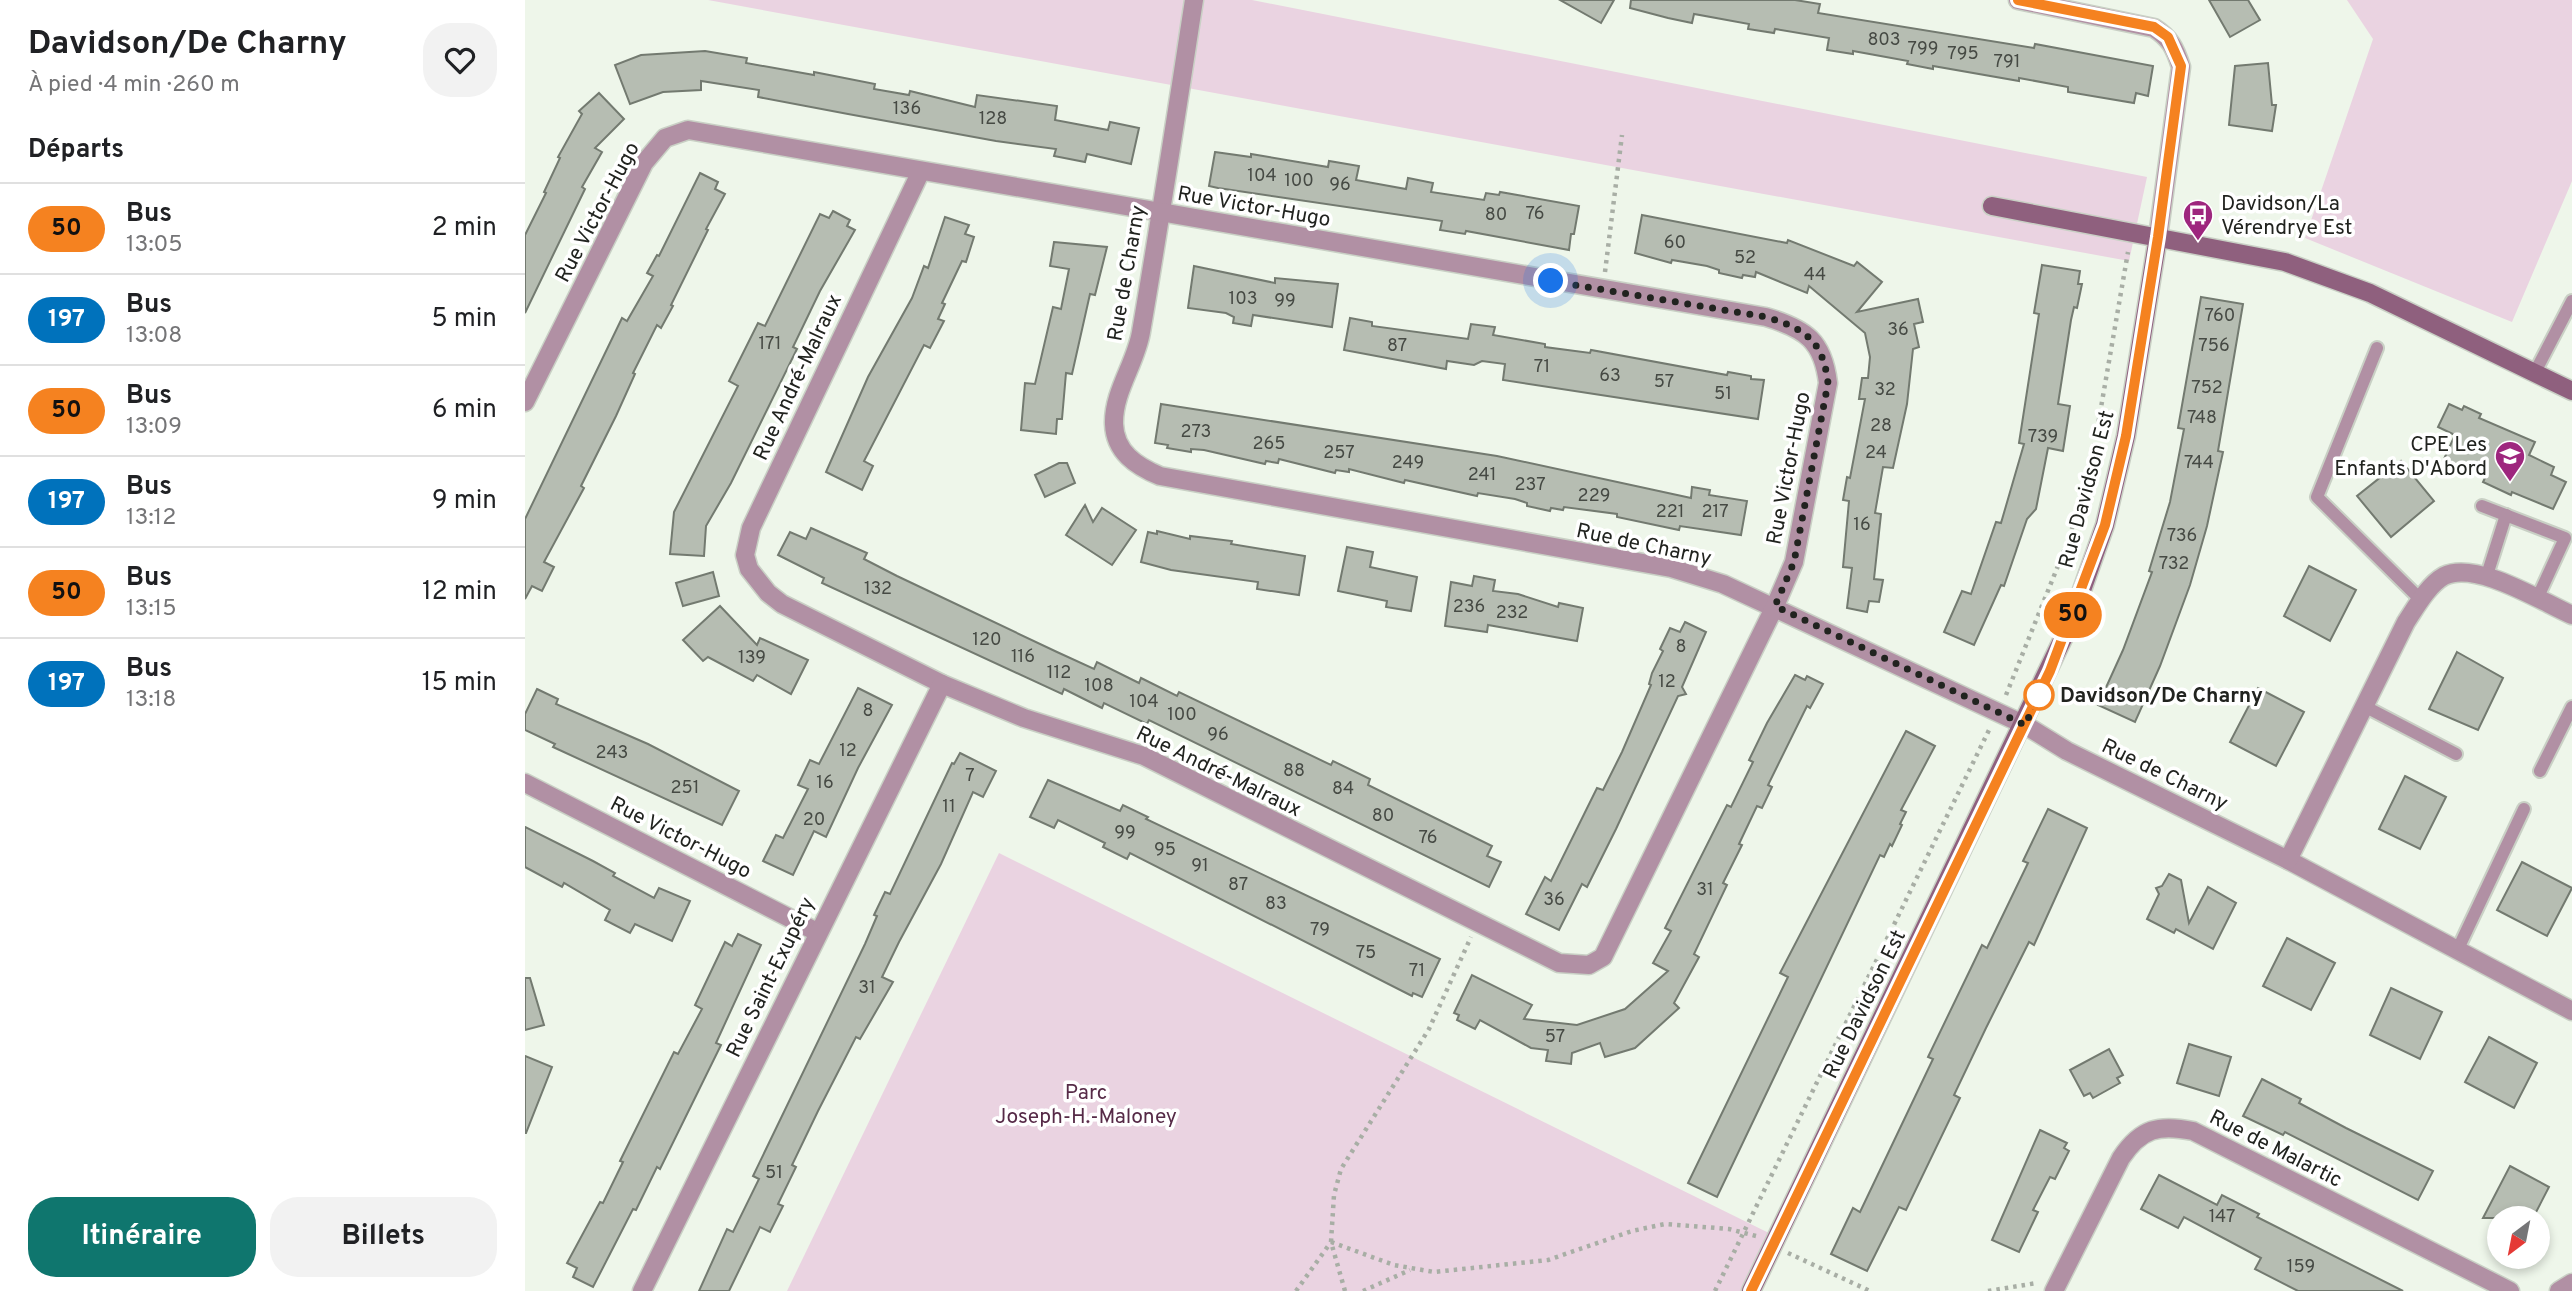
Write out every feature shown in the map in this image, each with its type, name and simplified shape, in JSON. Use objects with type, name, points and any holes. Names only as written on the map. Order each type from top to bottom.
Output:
[{"type":"street","name":"Rue de Charny","points":[[1195,0],[1140,336],[1116,405],[1114,424],[1118,443],[1127,456],[1141,468],[1173,479],[1671,568],[1723,584],[2025,725],[2067,751],[2288,860],[2572,1011]]},
{"type":"street","name":"Rue Davidson Est","points":[[1751,1291],[2025,725],[2070,624],[2105,525],[2126,436],[2158,237],[2181,66],[2176,49],[2168,37],[2154,27],[2018,0]]},
{"type":"street","name":"Rue Victor-Hugo","points":[[525,400],[644,163],[665,138],[688,130],[702,131],[1766,317],[1788,324],[1817,345],[1825,363],[1828,383],[1794,562],[1775,606]]},
{"type":"street","name":"Rue André-Malraux","points":[[921,171],[751,528],[745,555],[756,581],[782,604],[942,684],[1024,718],[1144,756],[1559,963],[1589,965],[1603,957],[1775,606]]},
{"type":"street","points":[[1992,205],[2285,262],[2370,293],[2572,391]]},
{"type":"street","points":[[2288,860],[2406,622],[2421,600],[2445,575],[2487,575],[2572,615]]},
{"type":"street","name":"Rue Saint-Exupéry","points":[[642,1291],[817,932],[942,684]]},
{"type":"street","name":"Rue Victor-Hugo","points":[[525,783],[817,932]]},
{"type":"street","name":"Rue de Malartic","points":[[2056,1285],[2133,1141],[2149,1131],[2169,1126],[2193,1131],[2510,1291]]},
{"type":"street","points":[[2559,1291],[2572,1283]]},
{"type":"lane","points":[[2535,374],[2572,301]]},
{"type":"lane","points":[[2377,348],[2317,497],[2421,600]]},
{"type":"lane","points":[[2482,506],[2565,538],[2537,599]]},
{"type":"lane","points":[[2487,575],[2506,515]]},
{"type":"lane","points":[[2364,706],[2456,754]]},
{"type":"lane","points":[[2540,771],[2572,707]]},
{"type":"lane","points":[[2457,951],[2524,809]]},
{"type":"path","points":[[1603,290],[1622,135]]},
{"type":"path","points":[[1715,1291],[1997,712],[2070,536],[2095,442],[2128,252]]},
{"type":"path","points":[[1345,1291],[1331,1242],[1334,1195],[1341,1169],[1429,1029],[1478,923]]},
{"type":"path","points":[[1331,1242],[1411,1270],[1466,1271],[1548,1260],[1632,1231],[1665,1224],[1744,1231],[1870,1291]]},
{"type":"path","points":[[1296,1291],[1331,1242]]},
{"type":"path","points":[[1363,1291],[1411,1270]]},
{"type":"path","points":[[1988,1291],[2056,1285]]},
{"type":"green space","points":[[708,0],[1252,0],[2147,177],[2129,261]]},
{"type":"green space","points":[[2347,0],[2572,0],[2572,181],[2512,322],[2305,238],[2373,39]]},
{"type":"green space","name":"Parc Joseph-H.-Maloney","points":[[999,853],[1777,1237],[1751,1291],[787,1291]]},
{"type":"building","points":[[1560,0],[1614,0],[1601,23]]},
{"type":"building","points":[[1631,0],[1795,0],[1820,4],[1818,13],[2034,48],[2035,44],[2153,66],[2148,96],[2136,93],[2134,103],[2068,92],[2068,87],[2019,78],[2019,81],[1933,66],[1933,69],[1907,64],[1908,61],[1853,51],[1853,54],[1827,50],[1829,38],[1775,29],[1774,33],[1748,29],[1749,24],[1694,14],[1692,23],[1630,8]]},
{"type":"building","points":[[2209,0],[2248,0],[2260,20],[2230,37]]},
{"type":"building","points":[[705,51],[747,58],[746,63],[814,75],[814,72],[875,84],[874,89],[909,95],[910,91],[975,107],[977,95],[1057,106],[1055,120],[1108,130],[1110,122],[1139,128],[1131,164],[1087,154],[1085,162],[1054,156],[1056,149],[996,141],[758,97],[759,90],[701,81],[701,90],[663,92],[630,104],[615,65],[641,55]]},
{"type":"building","points":[[2268,63],[2272,105],[2276,105],[2272,131],[2229,125],[2235,66]]},
{"type":"building","points":[[599,93],[624,119],[595,148],[602,152],[582,187],[585,189],[525,313],[525,235],[546,193],[544,192],[560,158],[558,157],[582,114],[579,111]]},
{"type":"building","points":[[1215,152],[1251,157],[1251,154],[1328,167],[1329,161],[1359,166],[1356,180],[1406,189],[1408,178],[1433,183],[1431,192],[1484,200],[1486,193],[1499,195],[1500,192],[1579,206],[1574,234],[1571,234],[1569,250],[1466,231],[1465,234],[1440,230],[1442,221],[1209,186]]},
{"type":"building","points":[[700,173],[718,182],[715,189],[725,194],[706,229],[708,230],[671,305],[673,306],[661,328],[657,325],[633,373],[635,374],[616,416],[581,486],[584,488],[544,562],[554,567],[542,591],[532,586],[525,599],[525,519],[622,318],[627,321],[653,276],[647,273],[657,255],[659,256]]},
{"type":"building","points":[[833,211],[850,220],[847,226],[855,230],[820,291],[793,347],[797,349],[731,483],[706,526],[704,556],[670,554],[674,512],[738,386],[729,381],[758,323],[765,326],[820,214],[829,218]]},
{"type":"building","points":[[1642,215],[1787,243],[1788,240],[1854,266],[1857,262],[1882,282],[1857,312],[1918,299],[1923,322],[1914,324],[1919,347],[1913,349],[1907,404],[1893,468],[1883,467],[1875,513],[1881,514],[1874,579],[1883,580],[1879,602],[1869,601],[1867,612],[1847,608],[1852,568],[1843,567],[1849,501],[1843,500],[1847,477],[1850,478],[1865,399],[1859,399],[1862,378],[1868,378],[1870,357],[1865,333],[1809,286],[1807,293],[1756,272],[1755,277],[1743,275],[1742,278],[1719,273],[1719,270],[1707,266],[1672,260],[1671,263],[1635,253]]},
{"type":"building","points":[[945,217],[969,225],[965,234],[974,237],[966,262],[962,261],[942,303],[945,304],[938,319],[944,321],[930,348],[924,345],[864,461],[873,466],[862,490],[826,472],[868,377],[912,298],[924,266],[928,268]]},
{"type":"building","points":[[1054,242],[1107,247],[1095,295],[1090,294],[1072,374],[1066,373],[1062,419],[1057,419],[1056,434],[1021,430],[1025,383],[1035,384],[1053,307],[1061,309],[1069,269],[1050,266]]},
{"type":"building","points":[[2042,265],[2080,271],[2078,284],[2082,284],[2077,308],[2074,307],[2071,320],[2058,404],[2070,406],[2063,451],[2048,448],[2036,509],[2027,519],[2004,586],[2001,585],[1974,645],[1944,632],[1962,591],[1971,594],[1996,522],[2001,523],[2024,444],[2019,443],[2039,314],[2034,313]]},
{"type":"building","points":[[1194,266],[1275,283],[1275,278],[1338,284],[1332,327],[1253,315],[1251,326],[1233,323],[1234,317],[1226,313],[1188,308]]},
{"type":"building","points":[[2201,297],[2243,304],[2218,451],[2223,452],[2207,526],[2190,585],[2160,666],[2135,722],[2098,705],[2123,650],[2152,572],[2149,571],[2170,502],[2184,429],[2178,428]]},
{"type":"building","points":[[1350,318],[1372,322],[1372,326],[1468,339],[1471,324],[1495,327],[1493,335],[1545,344],[1545,347],[1590,353],[1591,350],[1727,375],[1728,372],[1751,376],[1751,379],[1764,380],[1758,419],[1503,380],[1505,364],[1482,361],[1474,365],[1447,361],[1446,369],[1344,350]]},
{"type":"building","points":[[1161,404],[1497,456],[1691,498],[1692,487],[1710,490],[1709,495],[1747,501],[1741,535],[1680,526],[1679,530],[1617,517],[1617,514],[1564,507],[1563,510],[1551,508],[1550,511],[1527,506],[1527,503],[1515,499],[1478,493],[1477,496],[1405,480],[1404,483],[1349,469],[1349,472],[1336,470],[1335,473],[1279,459],[1278,463],[1266,461],[1265,464],[1204,450],[1191,449],[1191,452],[1167,448],[1168,445],[1155,443]]},
{"type":"building","points":[[2449,404],[2462,410],[2464,406],[2481,414],[2479,418],[2535,442],[2529,455],[2554,467],[2551,475],[2566,482],[2553,509],[2512,492],[2511,495],[2483,482],[2485,478],[2444,459],[2455,435],[2438,427]]},
{"type":"building","points":[[2401,461],[2434,501],[2391,537],[2357,496]]},
{"type":"building","points":[[1059,463],[1067,463],[1075,483],[1045,497],[1035,475]]},
{"type":"building","points":[[1085,505],[1093,522],[1102,508],[1136,530],[1112,565],[1066,535]]},
{"type":"building","points":[[811,528],[867,553],[864,559],[897,576],[1094,669],[1097,662],[1139,683],[1141,678],[1177,696],[1179,692],[1331,765],[1333,761],[1370,779],[1368,785],[1492,846],[1487,856],[1501,862],[1489,887],[1149,720],[1147,724],[1104,703],[1102,708],[1064,689],[1062,694],[822,583],[824,578],[778,555],[790,532],[806,539]]},
{"type":"building","points":[[1157,531],[1190,539],[1190,536],[1232,541],[1231,544],[1305,556],[1299,595],[1257,589],[1258,582],[1171,570],[1141,562],[1148,532],[1157,534]]},
{"type":"building","points":[[1347,547],[1373,552],[1370,567],[1417,577],[1411,611],[1386,607],[1387,601],[1338,591]]},
{"type":"building","points":[[2309,566],[2356,590],[2330,641],[2284,616]]},
{"type":"building","points":[[713,572],[719,596],[683,606],[676,583]]},
{"type":"building","points":[[1474,576],[1495,580],[1493,591],[1518,594],[1558,607],[1559,603],[1583,608],[1577,641],[1488,625],[1487,632],[1445,626],[1451,582],[1472,586]]},
{"type":"building","points":[[720,606],[757,645],[760,638],[808,660],[791,694],[757,675],[753,681],[708,657],[703,661],[683,640]]},
{"type":"building","points":[[1685,622],[1706,632],[1682,687],[1686,694],[1678,696],[1587,887],[1582,884],[1559,930],[1526,914],[1545,877],[1551,881],[1597,788],[1603,790],[1651,685],[1652,673],[1663,651],[1660,649],[1670,628],[1680,632]]},
{"type":"building","points":[[2457,652],[2503,678],[2478,730],[2429,709]]},
{"type":"building","points":[[1795,675],[1805,680],[1807,676],[1823,684],[1810,708],[1807,706],[1768,785],[1772,787],[1762,808],[1757,806],[1739,844],[1742,845],[1723,883],[1727,885],[1694,954],[1699,957],[1674,1003],[1679,1008],[1635,1048],[1605,1057],[1600,1043],[1572,1053],[1571,1064],[1546,1061],[1548,1050],[1531,1048],[1480,1020],[1475,1029],[1457,1020],[1459,1015],[1454,1013],[1472,975],[1532,1005],[1524,1019],[1577,1025],[1625,1009],[1668,971],[1653,963],[1671,931],[1665,928],[1727,805],[1731,807],[1753,762],[1749,760]]},
{"type":"building","points":[[858,688],[892,705],[858,768],[826,837],[814,831],[793,875],[763,861],[776,835],[783,838],[808,789],[798,785],[810,760],[819,764]]},
{"type":"building","points":[[2258,688],[2304,712],[2276,766],[2230,742]]},
{"type":"building","points":[[537,689],[558,699],[556,704],[648,744],[739,791],[722,825],[553,747],[555,744],[525,730],[525,714]]},
{"type":"building","points":[[1906,731],[1935,746],[1901,810],[1906,812],[1892,846],[1890,844],[1884,857],[1880,855],[1717,1197],[1688,1183],[1788,977],[1780,973]]},
{"type":"building","points":[[960,753],[996,771],[983,797],[973,792],[941,864],[899,942],[882,977],[893,982],[860,1039],[856,1037],[818,1111],[792,1165],[796,1167],[778,1204],[783,1206],[770,1232],[760,1227],[729,1291],[699,1291],[727,1229],[733,1232],[759,1179],[753,1176],[865,944],[885,892],[890,894],[952,763],[954,764]]},
{"type":"building","points":[[2405,776],[2446,797],[2420,849],[2379,829]]},
{"type":"building","points":[[1048,780],[1120,811],[1123,805],[1148,817],[1146,819],[1440,959],[1422,997],[1413,993],[1412,996],[1130,853],[1127,859],[1103,847],[1105,843],[1058,820],[1054,828],[1030,817]]},
{"type":"building","points":[[2048,809],[2087,828],[2034,945],[2029,942],[1954,1095],[1960,1098],[1906,1210],[1899,1207],[1867,1271],[1831,1254],[1853,1208],[1860,1212],[1933,1059],[1928,1057],[1982,945],[1987,948],[2028,863],[2023,861]]},
{"type":"building","points":[[525,827],[615,873],[613,876],[654,898],[659,888],[690,901],[672,941],[635,924],[630,933],[605,920],[610,910],[564,883],[562,887],[525,867]]},
{"type":"building","points":[[2522,862],[2572,888],[2547,936],[2497,910]]},
{"type":"building","points":[[2169,874],[2181,880],[2189,923],[2208,887],[2236,903],[2213,949],[2176,929],[2174,933],[2147,919],[2159,894],[2156,888],[2162,886]]},
{"type":"building","points":[[738,934],[761,945],[716,1043],[721,1045],[660,1169],[657,1167],[636,1210],[633,1209],[593,1287],[573,1277],[577,1268],[567,1263],[600,1202],[603,1203],[623,1162],[620,1161],[674,1052],[678,1054],[702,1009],[695,1005],[725,942],[732,946]]},
{"type":"building","points":[[2287,938],[2335,963],[2311,1010],[2263,986]]},
{"type":"building","points":[[525,978],[530,978],[544,1025],[525,1030]]},
{"type":"building","points":[[2391,988],[2442,1012],[2420,1059],[2370,1035]]},
{"type":"building","points":[[2489,1037],[2537,1063],[2514,1108],[2465,1082]]},
{"type":"building","points":[[2189,1044],[2231,1057],[2219,1096],[2177,1083]]},
{"type":"building","points":[[2109,1049],[2123,1075],[2117,1078],[2120,1083],[2093,1098],[2090,1093],[2084,1096],[2070,1070]]},
{"type":"building","points":[[525,1056],[552,1067],[526,1133],[525,1133]]},
{"type":"building","points":[[2262,1079],[2301,1099],[2299,1103],[2433,1171],[2418,1200],[2285,1132],[2283,1135],[2243,1116]]},
{"type":"building","points":[[2040,1130],[2067,1143],[2064,1148],[2069,1151],[2055,1179],[2050,1177],[2033,1210],[2038,1212],[2019,1252],[1992,1240]]},
{"type":"building","points":[[2510,1166],[2549,1187],[2539,1206],[2489,1206]]},
{"type":"building","points":[[2159,1175],[2217,1205],[2222,1195],[2259,1214],[2257,1217],[2403,1291],[2298,1291],[2255,1269],[2261,1258],[2184,1217],[2178,1228],[2141,1209]]},
{"type":"bus line","name":"50","points":[[1751,1291],[2050,671],[2090,571],[2105,525],[2126,436],[2158,237],[2181,66],[2176,49],[2168,37],[2154,27],[2018,0]]},
{"type":"place","name":"Davidson/La Vérendrye Est","points":[[2198,242]]},
{"type":"place","name":"CPE Les Enfants D'Abord","points":[[2510,483]]},
{"type":"place","name":"Davidson/De Charny","points":[[2039,695]]},
{"type":"route","points":[[1551,281],[1766,317],[1788,324],[1805,334],[1817,345],[1825,363],[1828,383],[1794,562],[1775,606],[2025,725],[2042,689],[2039,695]]}]
